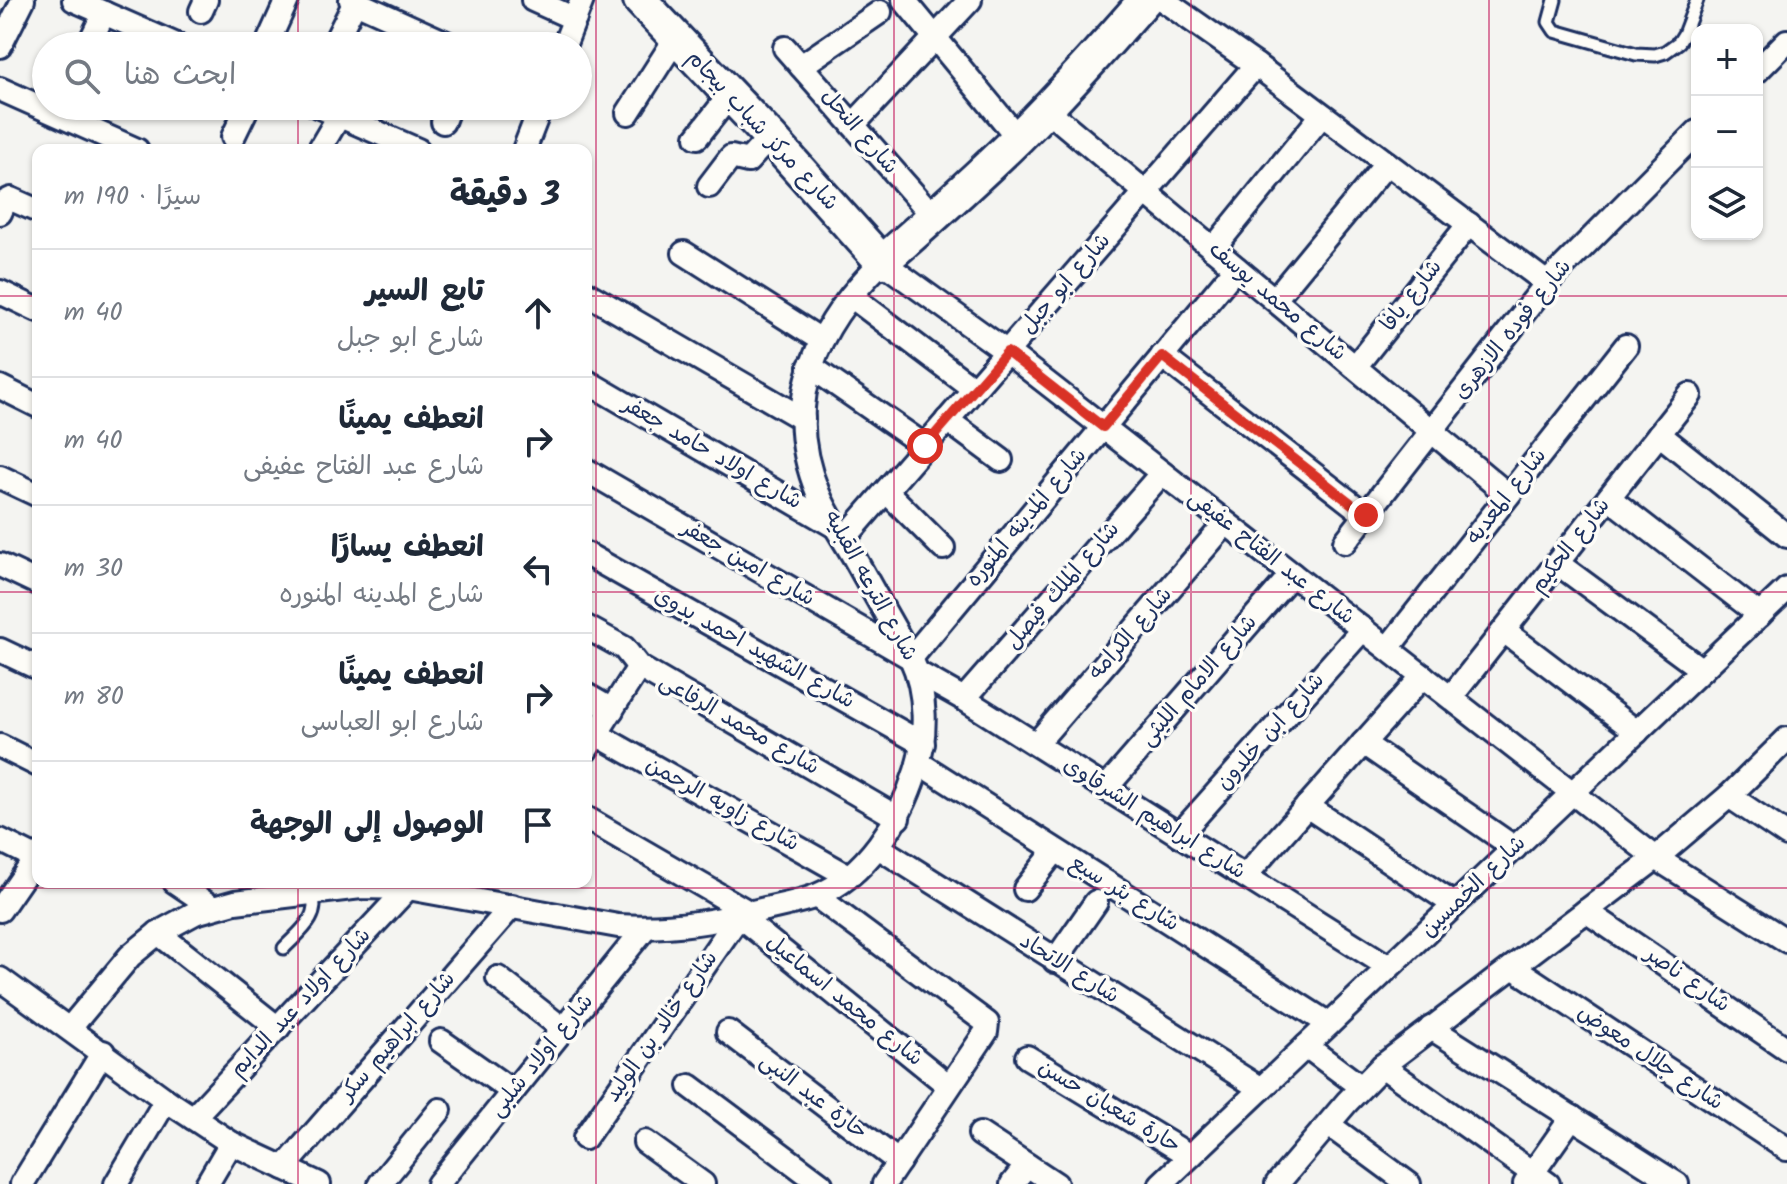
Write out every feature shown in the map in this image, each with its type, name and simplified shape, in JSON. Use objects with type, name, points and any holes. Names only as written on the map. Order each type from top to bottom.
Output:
[{"type":"main road","name":"شارع مركز شباب بيجام","points":[[640,0],[770,137],[882,262]]},
{"type":"main road","name":"شارع الترعه القبليه","points":[[882,262],[1018,138],[1145,0]]},
{"type":"street","points":[[0,46],[6,18],[23,0]]},
{"type":"street","points":[[76,0],[147,32]]},
{"type":"street","points":[[273,32],[287,0]]},
{"type":"street","points":[[533,0],[579,9],[570,32]]},
{"type":"street","points":[[904,0],[1018,138]]},
{"type":"street","points":[[853,125],[970,0]]},
{"type":"street","points":[[1163,0],[1256,65],[1547,283]]},
{"type":"street","points":[[339,32],[353,1],[402,32]]},
{"type":"street","points":[[801,66],[880,12]]},
{"type":"street","points":[[95,32],[104,13]]},
{"type":"street","points":[[628,113],[676,38]]},
{"type":"street","points":[[1763,65],[1787,41]]},
{"type":"street","name":"شارع النحل","points":[[785,48],[934,217]]},
{"type":"street","name":"شارع ابو جبل","points":[[840,533],[886,491],[1256,65]]},
{"type":"street","points":[[0,89],[32,103]]},
{"type":"street","points":[[697,137],[730,95]]},
{"type":"street","name":"شارع محمد يوسف","points":[[1046,109],[1508,495]]},
{"type":"street","points":[[1213,249],[1322,115]]},
{"type":"street","points":[[70,120],[124,144]]},
{"type":"street","points":[[233,137],[241,120]]},
{"type":"street","points":[[323,144],[337,120]]},
{"type":"street","points":[[348,120],[404,144]]},
{"type":"street","points":[[526,144],[536,120]]},
{"type":"street","points":[[709,186],[729,159],[736,157],[748,161],[770,137]]},
{"type":"street","name":"شارع فوده الازهرى","points":[[1345,542],[1547,283],[1691,138]]},
{"type":"street","points":[[1275,299],[1387,163]]},
{"type":"street","points":[[8,206],[32,210]]},
{"type":"street","name":"شارع يافا","points":[[1355,367],[1469,224]]},
{"type":"street","points":[[684,253],[821,340]]},
{"type":"street","name":"شارع الترعه القبليه","points":[[408,888],[448,888],[501,904],[618,926],[692,925],[816,896],[848,876],[878,847],[909,797],[921,754],[924,726],[922,690],[914,666],[818,494],[807,457],[803,419],[810,366],[821,340],[851,296],[882,262]]},
{"type":"street","name":"شارع عبد الفتاح عفيفى","points":[[882,262],[1007,352],[1656,858],[1787,941]]},
{"type":"street","name":"شارع المدينه المنوره","points":[[914,666],[1103,427],[1236,268]]},
{"type":"street","points":[[0,292],[32,307]]},
{"type":"street","points":[[592,296],[803,419]]},
{"type":"street","points":[[851,296],[974,389]]},
{"type":"street","name":"شارع المعديه","points":[[1388,648],[1626,346]]},
{"type":"street","points":[[1162,356],[1366,515]]},
{"type":"street","points":[[810,366],[925,446]]},
{"type":"street","name":"شارع اولاد حامد جعفر","points":[[592,385],[840,533]]},
{"type":"street","points":[[0,387],[32,403]]},
{"type":"street","name":"شارع الحكيم","points":[[1451,697],[1690,395]]},
{"type":"street","points":[[947,420],[1001,460]]},
{"type":"street","points":[[1659,434],[1787,536]]},
{"type":"street","name":"شارع الملك فيصل","points":[[964,699],[1162,473]]},
{"type":"street","name":"شارع امين جعفر","points":[[592,474],[914,666]]},
{"type":"street","points":[[0,477],[32,492]]},
{"type":"street","points":[[886,491],[943,548]]},
{"type":"street","points":[[1609,498],[1760,615]]},
{"type":"street","name":"شارع الكرامه","points":[[1036,744],[1226,523]]},
{"type":"street","name":"شارع الشهيد احمد بدوى","points":[[592,558],[921,754]]},
{"type":"street","points":[[1557,563],[1702,670]]},
{"type":"street","points":[[0,565],[32,580]]},
{"type":"street","name":"شارع الامام الليثى","points":[[1106,788],[1292,574]]},
{"type":"street","name":"شارع الخمسين","points":[[1161,1184],[1787,589]]},
{"type":"street","name":"شارع ابن خلدون","points":[[1179,835],[1363,629]]},
{"type":"street","name":"شارع محمد الرفاعى","points":[[592,630],[624,648],[639,667],[898,818]]},
{"type":"street","points":[[1504,631],[1637,732]]},
{"type":"street","points":[[0,650],[32,665]]},
{"type":"street","name":"شارع ابراهيم الشرقاوى","points":[[914,666],[1389,967]]},
{"type":"street","points":[[592,740],[639,667]]},
{"type":"street","points":[[1245,876],[1423,676]]},
{"type":"street","points":[[592,698],[612,710]]},
{"type":"street","points":[[1277,1184],[1382,1066],[1656,858],[1729,796],[1787,739]]},
{"type":"street","name":"شارع زاويه الرحمن","points":[[592,743],[848,876]]},
{"type":"street","points":[[1363,743],[1515,848]]},
{"type":"street","points":[[0,746],[32,762]]},
{"type":"street","name":"شارع بئر سبع","points":[[921,754],[1055,851],[1329,1024]]},
{"type":"street","points":[[1729,796],[1787,835]]},
{"type":"street","points":[[1307,806],[1455,905]]},
{"type":"street","name":"شارع محمد اسماعيل","points":[[592,822],[744,914],[949,1086]]},
{"type":"street","points":[[0,840],[32,854]]},
{"type":"street","name":"شارع الاتحاد","points":[[878,847],[1261,1089]]},
{"type":"street","points":[[1025,889],[1055,851]]},
{"type":"street","points":[[0,910],[32,863]]},
{"type":"street","points":[[184,888],[212,907]]},
{"type":"street","name":"شارع الترعه القبليه","points":[[70,1028],[130,956],[158,933],[195,913],[235,902],[340,888]]},
{"type":"street","name":"شارع اولاد عبد الدايم","points":[[193,1118],[408,888]]},
{"type":"street","name":"شارع ابراهيم سكر","points":[[284,1168],[501,904],[502,888]]},
{"type":"street","points":[[816,896],[987,1023],[986,1032],[884,1184]]},
{"type":"street","points":[[1055,961],[1096,902]]},
{"type":"street","name":"شارع ناصر","points":[[1586,911],[1787,1049]]},
{"type":"street","name":"شارع خالد بن الوليد","points":[[585,1138],[744,914]]},
{"type":"street","name":"شارع اولاد شلبى","points":[[438,1184],[645,928]]},
{"type":"street","points":[[158,933],[278,1028]]},
{"type":"street","name":"شارع جلال معوض","points":[[1513,967],[1787,1149]]},
{"type":"street","points":[[498,978],[563,1029]]},
{"type":"street","points":[[3,988],[70,1028],[166,1100],[231,1143],[319,1184]]},
{"type":"street","points":[[1431,1028],[1677,1184]]},
{"type":"street","name":"حارة عبد النبى","points":[[728,1032],[899,1162]]},
{"type":"street","points":[[441,1041],[512,1091]]},
{"type":"street","points":[[1306,1046],[1361,1087]]},
{"type":"street","points":[[22,1184],[103,1052]]},
{"type":"street","name":"حارة شعبان حسن","points":[[1027,1057],[1190,1156]]},
{"type":"street","points":[[1382,1066],[1535,1181],[1572,1117]]},
{"type":"street","points":[[690,1086],[821,1184]]},
{"type":"street","points":[[116,1184],[166,1100]]},
{"type":"street","points":[[380,1184],[440,1110]]},
{"type":"street","points":[[1329,1125],[1409,1184]]},
{"type":"street","points":[[980,1134],[1056,1184]]},
{"type":"street","points":[[645,1142],[703,1184]]},
{"type":"street","points":[[207,1184],[231,1143]]},
{"type":"street","points":[[1012,1184],[1027,1165]]},
{"type":"lane","points":[[1555,0],[1549,22],[1555,31],[1645,56],[1665,52],[1679,42],[1697,0]]},
{"type":"lane","points":[[284,948],[311,920],[315,907],[312,893]]},
{"type":"route","points":[[925,446],[1007,352],[1103,427],[1162,356],[1366,515]]}]
